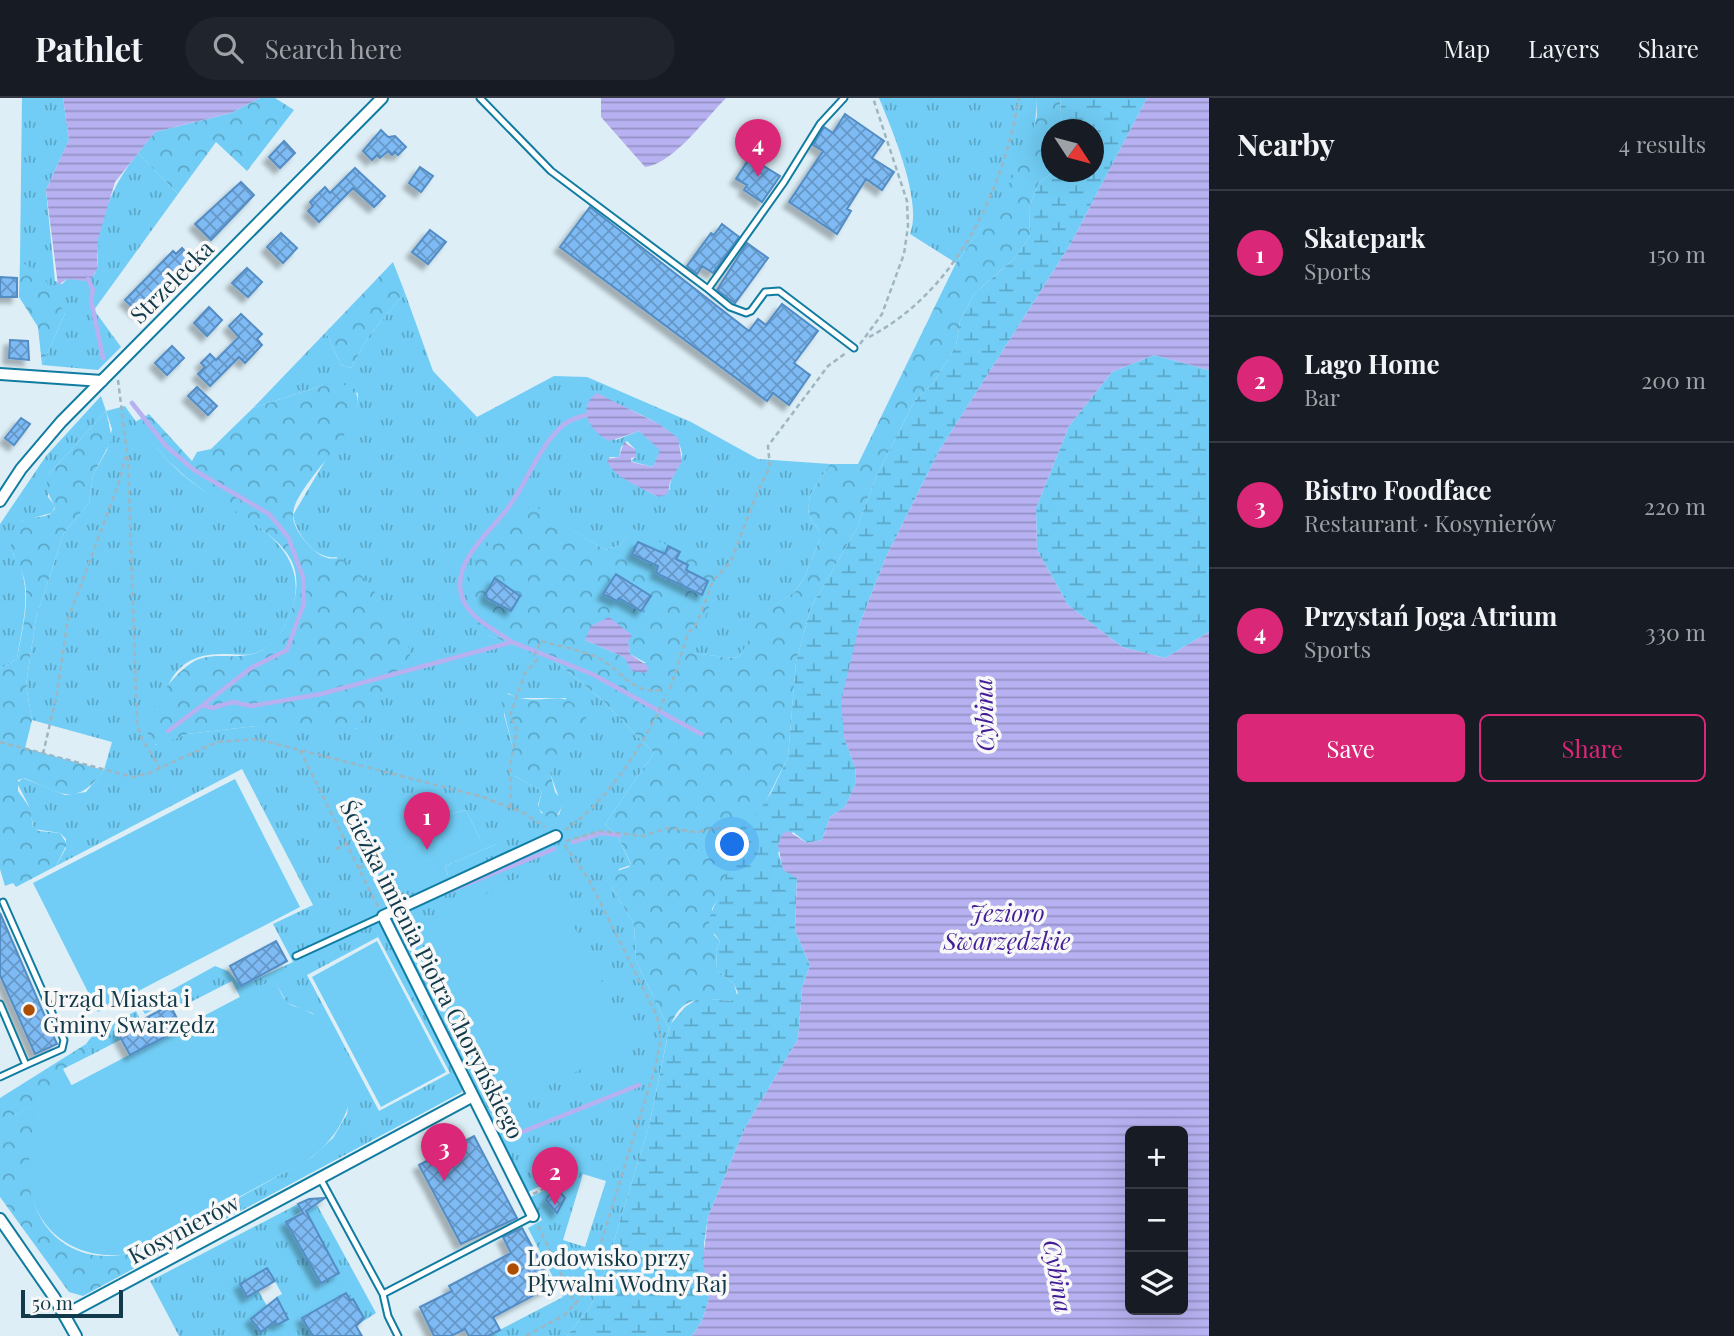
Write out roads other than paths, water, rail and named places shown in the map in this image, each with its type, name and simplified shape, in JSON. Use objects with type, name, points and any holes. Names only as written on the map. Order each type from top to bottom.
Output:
[{"type":"street","name":"Strzelecka","points":[[0,501],[43,442],[382,98]]},
{"type":"street","points":[[0,374],[102,381]]},
{"type":"street","points":[[383,916],[559,839]]},
{"type":"street","name":"Ścieżka imienia Piotra Choryńskiego","points":[[383,916],[533,1216]]},
{"type":"street","name":"Kosynierów","points":[[65,1315],[473,1096]]},
{"type":"street","points":[[0,1220],[65,1315],[76,1336]]},
{"type":"lane","points":[[480,98],[551,171],[730,307],[746,313],[751,311],[765,292],[779,291],[854,348]]},
{"type":"lane","points":[[708,289],[784,182],[820,124],[844,98]]},
{"type":"lane","points":[[0,1077],[57,1052],[62,1049],[64,1040],[3,902]]},
{"type":"lane","points":[[296,956],[383,916]]},
{"type":"lane","points":[[0,1004],[26,1065]]},
{"type":"lane","points":[[320,1178],[383,1294],[388,1317],[398,1336]]},
{"type":"lane","points":[[383,1294],[533,1216]]},
{"type":"water","points":[[63,98],[260,98],[231,113],[155,132],[115,182],[98,239],[97,269],[92,278],[85,281],[67,279],[58,285],[46,190],[69,140]]},
{"type":"water","points":[[601,98],[726,98],[678,149],[656,164],[645,167],[601,117]]},
{"type":"water","name":"Jezioro Swarzędzkie","points":[[1147,98],[1209,98],[1209,370],[1154,355],[1112,372],[1069,426],[1036,508],[1037,550],[1068,605],[1122,647],[1165,658],[1209,632],[1209,1336],[692,1336],[702,1321],[709,1298],[703,1261],[708,1217],[745,1128],[798,1039],[802,988],[810,965],[795,930],[797,878],[783,870],[778,845],[782,834],[788,831],[807,843],[822,840],[830,817],[845,807],[856,783],[855,767],[844,737],[841,701],[859,626],[886,557],[939,451],[1070,245]]},
{"type":"water","points":[[597,393],[659,424],[678,438],[682,461],[670,482],[668,494],[658,497],[620,476],[609,465],[607,459],[619,457],[624,442],[636,450],[636,457],[631,458],[631,462],[653,467],[660,450],[639,431],[610,441],[597,432],[586,413],[590,399]]},
{"type":"water","points":[[609,617],[632,635],[628,642],[630,654],[649,667],[646,673],[632,671],[624,657],[585,640],[591,626]]},
{"type":"waterway","points":[[88,279],[93,290],[91,300],[103,358]]},
{"type":"waterway","points":[[132,403],[166,446],[194,470],[269,514],[288,537],[303,577],[304,603],[287,650],[251,668],[203,705],[212,708],[233,702],[251,706],[321,694],[512,642],[592,674],[701,734]]},
{"type":"waterway","points":[[512,642],[471,613],[462,596],[461,574],[471,553],[510,505],[551,438],[565,423],[587,415]]},
{"type":"waterway","points":[[168,731],[203,705]]},
{"type":"waterway","points":[[573,842],[601,833],[620,835]]},
{"type":"waterway","points":[[447,892],[554,849]]},
{"type":"waterway","points":[[507,1138],[639,1085]]},
{"type":"place","name":"Przystań Joga Atrium","points":[[758,177]]},
{"type":"place","name":"Skatepark","points":[[427,850]]},
{"type":"place","name":"Urząd Miasta i Gminy Swarzędz","points":[[29,1010]]},
{"type":"place","name":"Bistro Foodface","points":[[444,1181]]},
{"type":"place","name":"Lago Home","points":[[555,1205]]},
{"type":"place","name":"Lodowisko przy Pływalni Wodny Raj","points":[[513,1269]]},
{"type":"water label","name":"Cybina","points":[[983,715]]},
{"type":"water label","name":"Cybina","points":[[1059,1276]]}]
